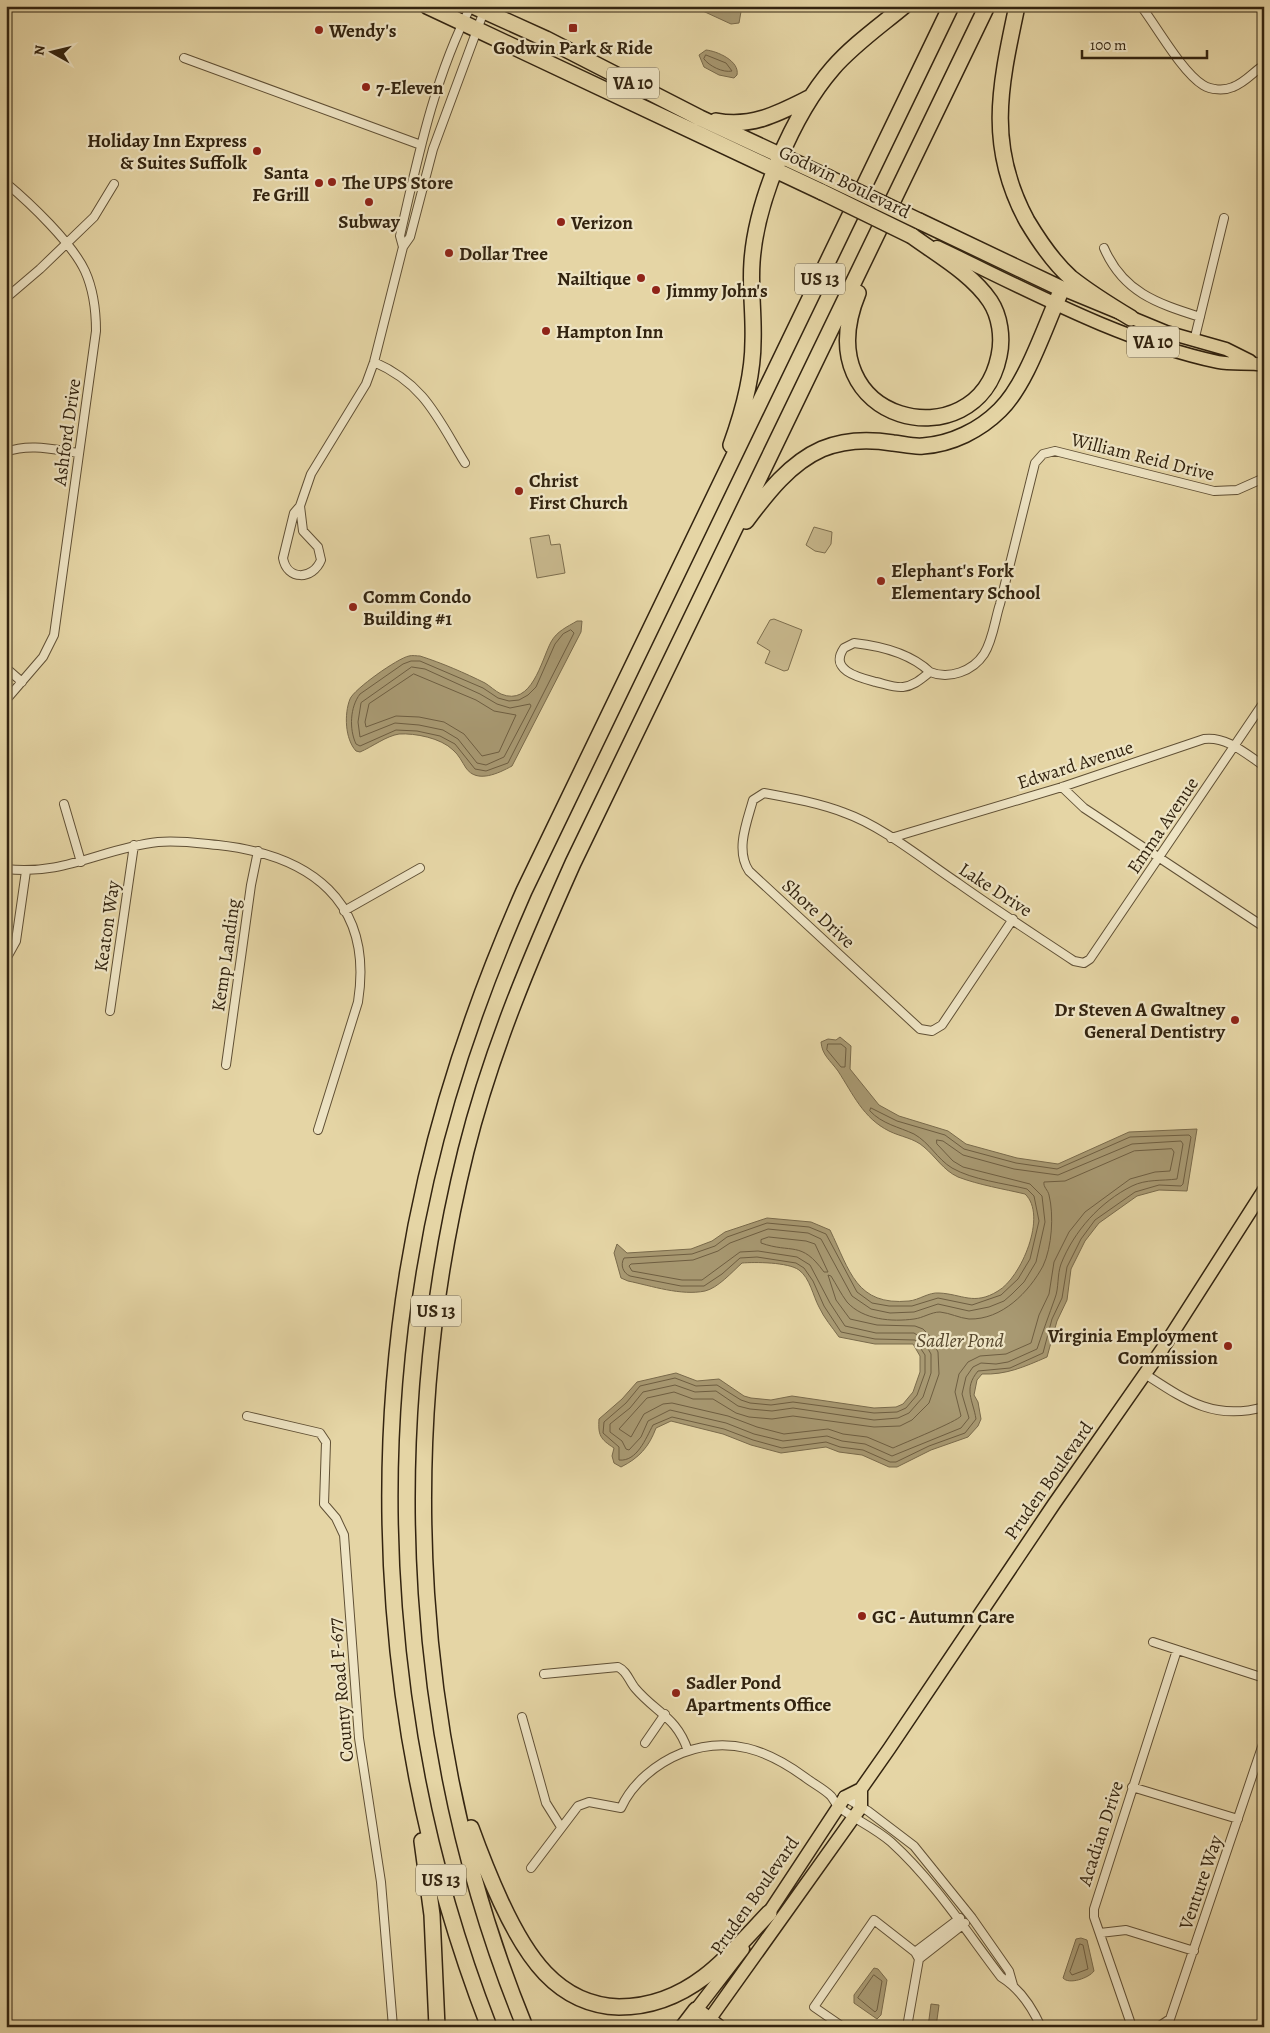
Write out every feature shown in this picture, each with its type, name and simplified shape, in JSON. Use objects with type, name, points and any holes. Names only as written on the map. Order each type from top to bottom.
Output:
[{"type":"highway","name":"Godwin Boulevard","points":[[427,6],[912,236]]},
{"type":"highway","points":[[689,551],[709,493],[735,434],[748,387],[753,344],[751,275],[754,245],[763,202],[775,170],[810,98],[833,68],[850,51],[904,6]]},
{"type":"highway","name":"US 13","points":[[489,2027],[442,1884],[419,1789],[408,1728],[392,1588],[390,1466],[399,1341],[406,1285],[425,1181],[467,1032],[500,944],[951,6]]},
{"type":"highway","name":"US 13","points":[[525,2027],[489,1926],[458,1811],[434,1672],[425,1553],[426,1408],[440,1284],[467,1150],[496,1051],[528,963],[573,864],[987,6]]},
{"type":"highway","points":[[1017,6],[1006,57],[1000,101],[1001,146],[1009,183],[1034,232],[1056,262],[1092,294],[1131,318]]},
{"type":"highway","name":"Godwin Boulevard","points":[[478,7],[554,43],[700,118],[1062,289]]},
{"type":"highway","points":[[700,118],[730,123],[759,120],[810,98]]},
{"type":"highway","points":[[873,245],[850,321],[847,350],[854,374],[868,394],[895,413],[915,417],[942,416],[970,402],[988,384],[994,373],[1000,351],[999,323],[991,302],[984,292],[912,236]]},
{"type":"highway","points":[[727,546],[783,476],[806,458],[822,449],[866,440],[923,446],[939,444],[966,435],[988,421],[1001,410],[1020,383],[1062,289]]},
{"type":"highway","points":[[434,1672],[466,1810],[489,1874],[524,1948],[541,1970],[561,1988],[584,2000],[614,2006],[644,2005],[667,1998],[688,1988],[710,1972],[769,1913]]},
{"type":"highway","points":[[408,1728],[411,1773],[432,1916],[437,2027]]},
{"type":"highway","points":[[696,2010],[710,2025]]},
{"type":"highway","name":"Pruden Boulevard","points":[[683,2027],[696,2010]]},
{"type":"main road","name":"Godwin Boulevard","points":[[912,236],[1055,303],[1171,349],[1221,362],[1259,364]]},
{"type":"main road","name":"Godwin Boulevard","points":[[1062,289],[1131,318],[1194,341],[1226,349],[1259,364]]},
{"type":"main road","name":"Pruden Boulevard","points":[[861,1789],[1048,1512],[1145,1374],[1264,1190]]},
{"type":"main road","points":[[842,1802],[861,1789]]},
{"type":"main road","points":[[858,1812],[861,1789]]},
{"type":"main road","name":"Pruden Boulevard","points":[[696,2010],[769,1913],[842,1802]]},
{"type":"main road","name":"Pruden Boulevard","points":[[710,2025],[858,1812]]},
{"type":"street","points":[[1142,6],[1191,75],[1210,89],[1234,87],[1245,81],[1264,65]]},
{"type":"street","points":[[403,247],[400,236],[421,145],[450,49],[462,23],[478,7]]},
{"type":"street","points":[[300,506],[303,531],[318,547],[321,560],[314,571],[303,576],[291,573],[284,564],[283,558],[294,513],[300,506],[312,474],[366,384],[374,362],[403,247],[410,237],[434,149],[477,30],[478,7]]},
{"type":"street","points":[[184,58],[421,145]]},
{"type":"street","name":"Ashford Drive","points":[[6,183],[65,244],[85,271],[94,296],[96,313],[96,331],[54,635],[43,657],[6,700]]},
{"type":"street","points":[[6,298],[101,208],[114,184]]},
{"type":"street","points":[[1194,341],[1224,218]]},
{"type":"street","points":[[1104,248],[1116,271],[1132,288],[1169,307],[1200,317]]},
{"type":"street","points":[[374,362],[405,379],[422,393],[465,463]]},
{"type":"street","points":[[6,452],[25,447],[37,447],[79,454]]},
{"type":"street","name":"William Reid Drive","points":[[930,672],[944,675],[961,672],[977,662],[984,654],[1002,593],[1035,463],[1043,454],[1055,451],[1214,491],[1236,490],[1264,478]]},
{"type":"street","points":[[858,643],[909,657],[930,672],[910,686],[898,687],[849,674],[841,664],[840,656],[844,648],[858,643]]},
{"type":"street","points":[[6,668],[22,682]]},
{"type":"street","name":"Emma Avenue","points":[[1084,963],[1090,959],[1264,702]]},
{"type":"street","name":"Edward Avenue","points":[[891,838],[1062,787],[1204,739],[1221,739],[1264,766]]},
{"type":"street","points":[[1062,787],[1084,808],[1264,927]]},
{"type":"street","name":"Shore Drive","points":[[891,838],[861,819],[846,813],[764,793],[753,800],[742,851],[745,865],[749,871],[884,997],[920,1029],[926,1031],[936,1029],[948,1018],[1013,919]]},
{"type":"street","points":[[64,804],[81,862]]},
{"type":"street","name":"Lake Drive","points":[[891,838],[1072,959],[1084,963]]},
{"type":"street","points":[[6,869],[26,871],[47,870],[81,862],[134,845],[180,841],[258,851],[279,857],[310,873],[334,896],[344,911],[358,950],[360,986],[358,1002],[318,1130]]},
{"type":"street","name":"Keaton Way","points":[[110,1011],[134,845]]},
{"type":"street","name":"Kemp Landing","points":[[226,1065],[251,885],[258,851]]},
{"type":"street","points":[[344,911],[420,868]]},
{"type":"street","points":[[6,960],[16,942],[26,871]]},
{"type":"street","points":[[1145,1374],[1192,1403],[1205,1408],[1240,1412],[1264,1407]]},
{"type":"street","name":"County Road F-677","points":[[247,1416],[320,1433],[326,1442],[324,1504],[336,1518],[344,1535],[359,1738],[382,1882],[393,2027]]},
{"type":"street","points":[[1154,1642],[1264,1678]]},
{"type":"street","name":"Acadian Drive","points":[[1132,2027],[1094,1917],[1096,1899],[1177,1650]]},
{"type":"street","points":[[544,1674],[618,1667],[625,1673],[636,1689],[665,1714],[681,1732],[688,1751]]},
{"type":"street","points":[[645,1743],[665,1714]]},
{"type":"street","points":[[522,1717],[546,1803],[561,1827]]},
{"type":"street","name":"Venture Way","points":[[1158,2027],[1170,2019],[1264,1741]]},
{"type":"street","points":[[531,1868],[561,1827],[583,1804],[597,1803],[621,1808],[638,1783],[661,1764],[688,1751],[710,1747],[732,1746],[762,1752],[778,1759],[831,1796],[897,1832],[914,1846],[970,1915],[1009,1971],[1013,1985],[1041,2027]]},
{"type":"street","points":[[1132,1787],[1238,1819]]},
{"type":"street","points":[[831,1796],[858,1812],[911,1861],[933,1886],[1001,1978],[1013,1985]]},
{"type":"street","points":[[907,2027],[917,1955],[970,1915]]},
{"type":"street","points":[[843,2027],[814,2007],[874,1920],[917,1955]]},
{"type":"street","points":[[1100,1933],[1126,1930],[1194,1951]]},
{"type":"shaded area","points":[[814,527],[832,532],[831,544],[825,553],[815,551],[806,545]]},
{"type":"shaded area","points":[[549,535],[551,545],[560,544],[565,573],[537,578],[530,538]]},
{"type":"shaded area","points":[[774,619],[802,630],[788,670],[784,671],[765,663],[770,651],[757,643],[770,620]]},
{"type":"water","points":[[692,6],[742,6],[739,23],[731,24]]},
{"type":"water","points":[[706,50],[716,52],[731,61],[735,65],[737,75],[734,78],[719,75],[704,67],[699,55]]},
{"type":"water","points":[[577,621],[582,621],[581,632],[512,766],[488,776],[476,775],[471,773],[457,754],[442,742],[412,734],[394,735],[360,752],[356,751],[352,746],[346,719],[350,699],[359,688],[377,674],[403,658],[420,656],[485,683],[501,694],[512,696],[520,694],[534,680],[553,638]]},
{"type":"water","name":"Sadler Pond","points":[[840,1037],[851,1046],[850,1069],[879,1105],[899,1116],[948,1131],[966,1144],[1017,1158],[1058,1164],[1129,1132],[1197,1129],[1187,1191],[1159,1190],[1137,1196],[1099,1223],[1085,1241],[1071,1269],[1067,1300],[1057,1321],[1047,1357],[1007,1372],[982,1374],[977,1380],[974,1395],[978,1402],[981,1419],[978,1426],[968,1437],[931,1450],[897,1467],[889,1467],[862,1455],[839,1452],[826,1447],[781,1453],[751,1445],[723,1434],[671,1421],[656,1428],[643,1451],[621,1467],[614,1463],[612,1456],[614,1448],[601,1436],[599,1419],[622,1399],[637,1382],[676,1373],[697,1381],[719,1379],[744,1396],[751,1398],[771,1400],[792,1396],[874,1408],[896,1407],[903,1404],[913,1392],[920,1372],[920,1356],[913,1344],[875,1344],[839,1337],[821,1311],[803,1273],[794,1267],[771,1263],[742,1263],[715,1287],[696,1292],[676,1291],[621,1278],[614,1253],[617,1244],[627,1253],[691,1249],[712,1241],[725,1232],[767,1218],[811,1222],[830,1230],[850,1272],[866,1292],[877,1298],[891,1301],[909,1301],[935,1293],[982,1298],[998,1291],[1007,1284],[1023,1260],[1033,1230],[1034,1216],[1031,1204],[1025,1194],[983,1185],[958,1177],[948,1171],[920,1144],[880,1126],[859,1105],[823,1050],[821,1042],[828,1039],[836,1040]]},
{"type":"water","points":[[1076,1939],[1087,1940],[1094,1971],[1079,1980],[1066,1980],[1063,1978]]},
{"type":"water","points":[[874,1968],[878,1969],[887,1980],[881,2015],[877,2019],[854,2003],[854,1995]]},
{"type":"water","points":[[931,2004],[939,2005],[936,2027],[928,2027]]},
{"type":"place","name":"Godwin Park & Ride","points":[[573,28]]},
{"type":"place","name":"Wendy's","points":[[319,30]]},
{"type":"place","name":"7-Eleven","points":[[366,87]]},
{"type":"place","name":"Holiday Inn Express & Suites Suffolk","points":[[257,151]]},
{"type":"place","name":"The UPS Store","points":[[332,182]]},
{"type":"place","name":"Santa Fe Grill","points":[[319,183]]},
{"type":"place","name":"Subway","points":[[369,202]]},
{"type":"place","name":"Verizon","points":[[561,222]]},
{"type":"place","name":"Dollar Tree","points":[[449,253]]},
{"type":"place","name":"Nailtique","points":[[641,278]]},
{"type":"place","name":"Jimmy John's","points":[[656,290]]},
{"type":"place","name":"Hampton Inn","points":[[546,331]]},
{"type":"place","name":"Christ First Church","points":[[519,491]]},
{"type":"place","name":"Elephant's Fork Elementary School","points":[[881,581]]},
{"type":"place","name":"Comm Condo Building #1","points":[[353,607]]},
{"type":"place","name":"Dr Steven A Gwaltney General Dentistry","points":[[1235,1020]]},
{"type":"place","name":"Virginia Employment Commission","points":[[1228,1346]]},
{"type":"place","name":"GC - Autumn Care","points":[[862,1616]]},
{"type":"place","name":"Sadler Pond Apartments Office","points":[[676,1693]]}]
